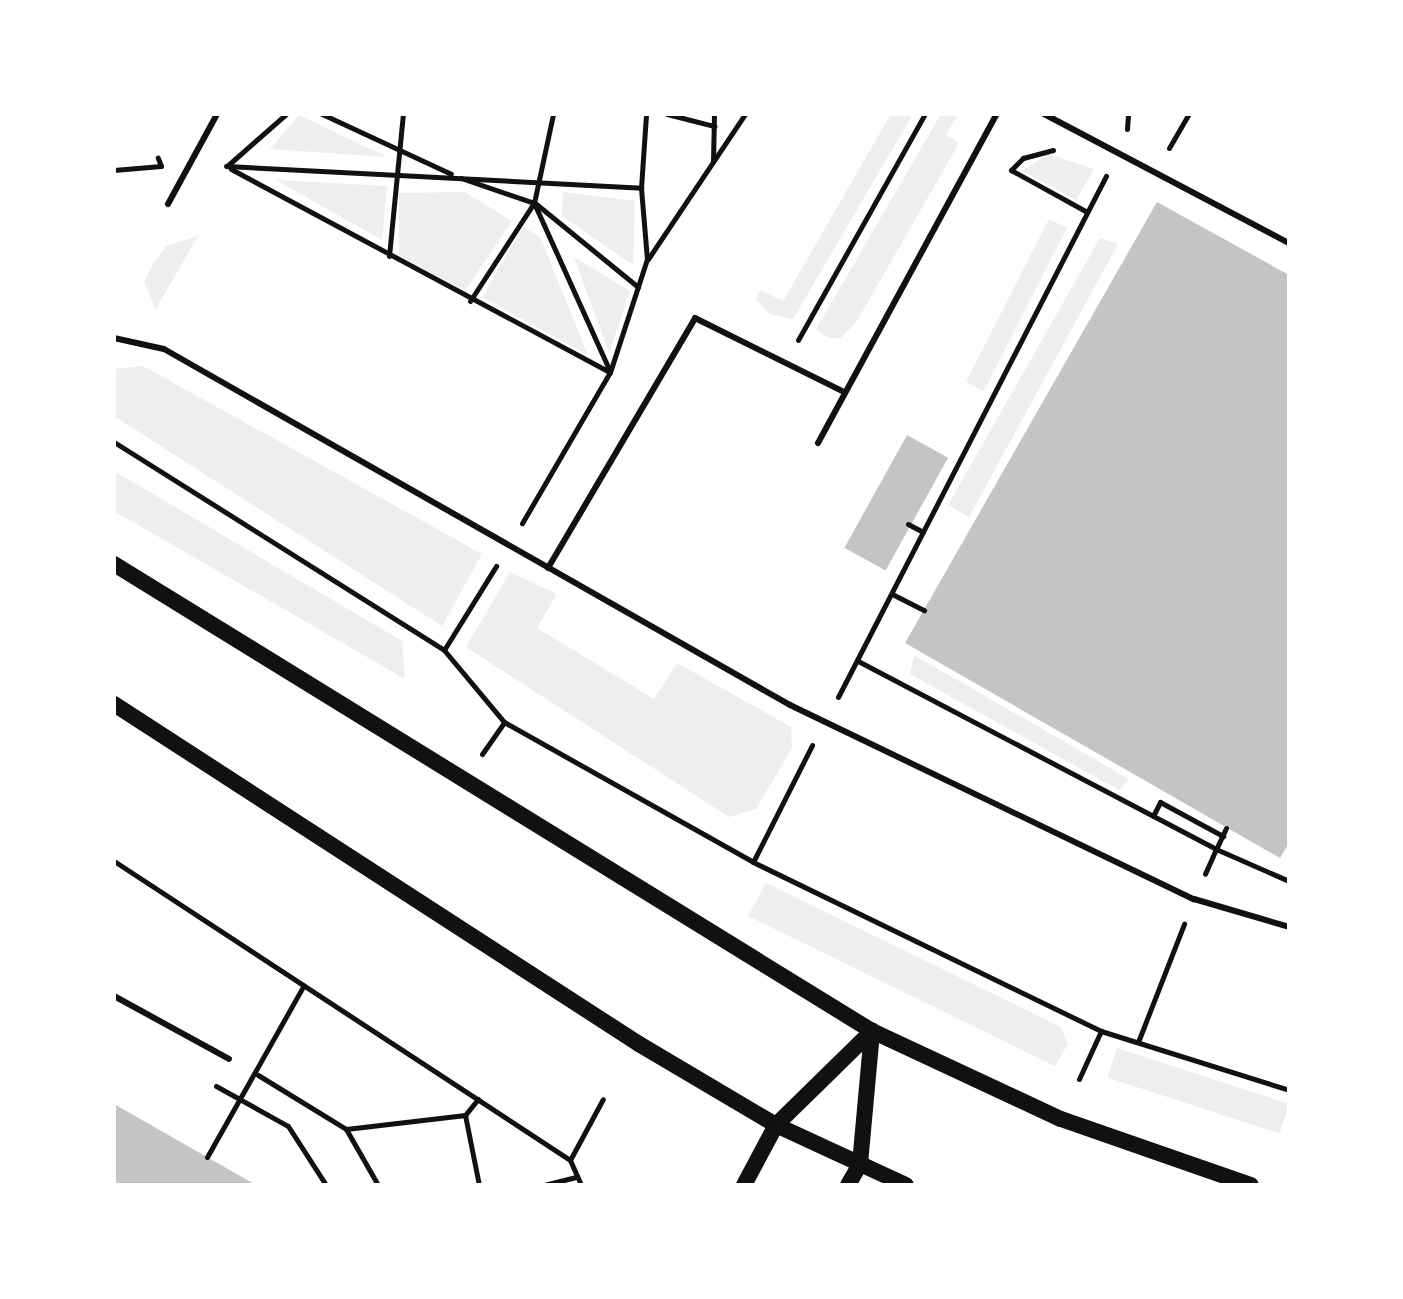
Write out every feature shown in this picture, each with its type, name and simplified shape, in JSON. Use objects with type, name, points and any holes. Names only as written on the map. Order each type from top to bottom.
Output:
[{"type":"main road","points":[[114,564],[872,1031],[1061,1119],[1251,1185]]},
{"type":"main road","points":[[114,704],[776,1125],[906,1185]]},
{"type":"main road","points":[[744,1185],[776,1125],[872,1031]]},
{"type":"main road","points":[[848,1185],[860,1164],[872,1031]]},
{"type":"lane","points":[[168,204],[217,114]]},
{"type":"lane","points":[[818,443],[842,391],[997,114]]},
{"type":"lane","points":[[1044,114],[1289,243]]},
{"type":"lane","points":[[548,568],[695,318],[842,391]]},
{"type":"lane","points":[[114,338],[164,349],[824,721],[1194,899],[1289,927]]},
{"type":"lane","points":[[114,996],[229,1059]]},
{"type":"path","points":[[226,166],[286,114]]},
{"type":"path","points":[[322,114],[400,145],[454,175],[534,203],[638,287]]},
{"type":"path","points":[[389,257],[403,114]]},
{"type":"path","points":[[553,114],[533,181],[534,203],[610,372]]},
{"type":"path","points":[[646,114],[641,188],[647,259]]},
{"type":"path","points":[[667,114],[714,126]]},
{"type":"path","points":[[713,163],[714,114]]},
{"type":"path","points":[[444,650],[610,372],[647,259],[745,114]]},
{"type":"path","points":[[794,346],[925,114]]},
{"type":"path","points":[[753,862],[1118,151],[1127,130],[1128,114]]},
{"type":"path","points":[[1160,145],[1172,150],[1189,114]]},
{"type":"path","points":[[1117,124],[1138,135]]},
{"type":"path","points":[[1062,149],[1038,151],[1011,170],[1087,212]]},
{"type":"path","points":[[114,170],[161,166],[158,158]]},
{"type":"path","points":[[226,166],[395,178],[454,175],[641,188]]},
{"type":"path","points":[[226,166],[470,301],[610,372]]},
{"type":"path","points":[[470,301],[534,203]]},
{"type":"path","points":[[114,442],[444,650],[504,722],[753,862],[1101,1031],[1289,1090]]},
{"type":"path","points":[[908,524],[923,532]]},
{"type":"path","points":[[892,594],[924,610]]},
{"type":"path","points":[[1153,816],[1160,802],[1223,836]]},
{"type":"path","points":[[1226,828],[1216,849],[1289,881]]},
{"type":"path","points":[[114,861],[570,1160],[581,1185]]},
{"type":"path","points":[[207,1157],[244,1101],[304,985]]},
{"type":"path","points":[[1079,1079],[1101,1031]]},
{"type":"path","points":[[258,1075],[346,1129],[378,1185]]},
{"type":"path","points":[[205,1080],[288,1126],[326,1185]]},
{"type":"path","points":[[346,1129],[465,1115],[478,1099]]},
{"type":"path","points":[[570,1160],[603,1099]]},
{"type":"path","points":[[465,1115],[479,1185]]},
{"type":"path","points":[[544,1185],[577,1177]]},
{"type":"shaded area","points":[[891,114],[913,114],[793,319],[769,314],[756,299],[760,290],[783,301]]},
{"type":"shaded area","points":[[941,114],[958,114],[946,135],[959,143],[857,321],[841,338],[828,338],[816,329]]},
{"type":"shaded area","points":[[299,115],[387,157],[270,149]]},
{"type":"shaded area","points":[[1048,154],[1094,169],[1076,200],[1022,171]]},
{"type":"shaded area","points":[[276,180],[387,186],[382,240]]},
{"type":"shaded area","points":[[465,192],[512,221],[465,291],[399,255],[399,193]]},
{"type":"shaded area","points":[[563,192],[635,201],[633,265],[562,216]]},
{"type":"shaded area","points":[[1049,219],[1067,228],[984,391],[966,382]]},
{"type":"shaded area","points":[[523,227],[540,237],[588,355],[482,297]]},
{"type":"shaded area","points":[[198,236],[156,309],[144,282],[153,264],[166,246]]},
{"type":"shaded area","points":[[1100,238],[1118,244],[969,517],[948,505]]},
{"type":"shaded area","points":[[574,257],[630,291],[609,353]]},
{"type":"shaded area","points":[[143,366],[482,554],[442,626],[114,416],[114,369]]},
{"type":"shaded area","points":[[114,471],[402,641],[405,679],[114,511]]},
{"type":"shaded area","points":[[510,572],[557,594],[537,628],[654,699],[677,663],[791,727],[792,748],[756,809],[729,817],[466,647]]},
{"type":"shaded area","points":[[914,655],[1129,779],[1119,790],[910,674]]},
{"type":"shaded area","points":[[766,883],[1061,1027],[1068,1044],[1055,1066],[748,916]]},
{"type":"shaded area","points":[[1117,1048],[1289,1104],[1280,1133],[1107,1077]]},
{"type":"building","points":[[1157,202],[1289,275],[1289,843],[1280,858],[905,643]]},
{"type":"building","points":[[907,435],[948,458],[886,571],[844,548]]},
{"type":"building","points":[[114,1104],[207,1157],[256,1185],[114,1185]]}]
